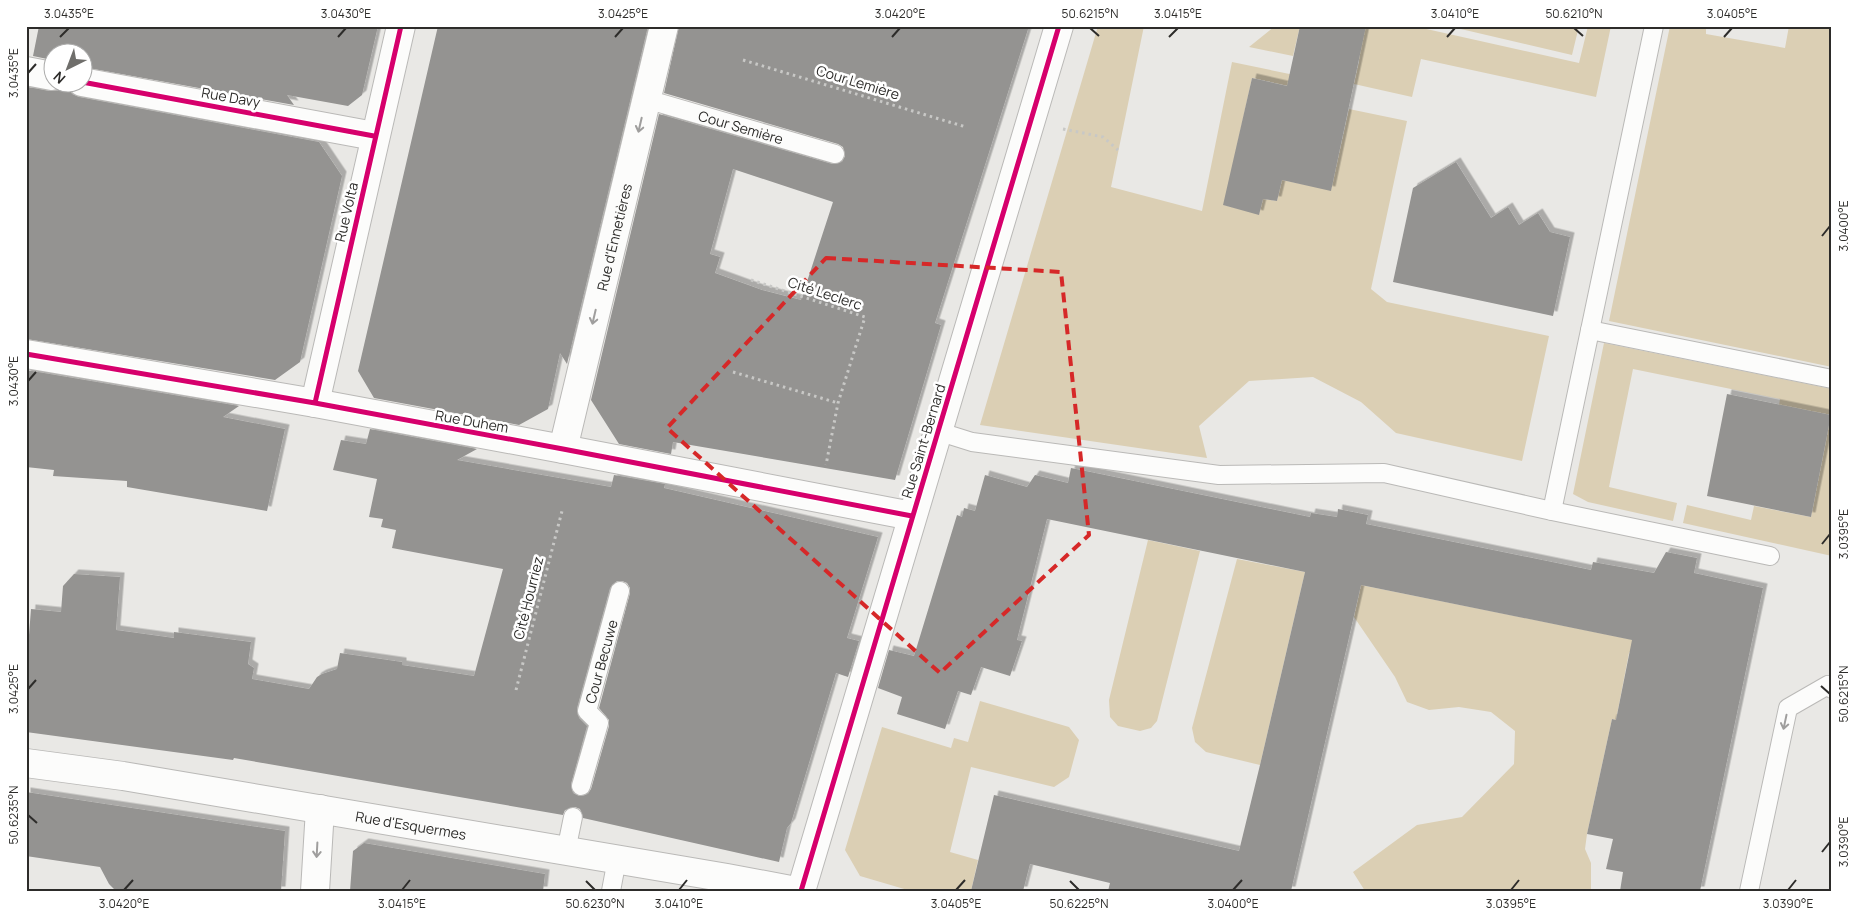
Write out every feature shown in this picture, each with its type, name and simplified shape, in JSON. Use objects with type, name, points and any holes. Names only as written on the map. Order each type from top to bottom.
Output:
[{"type":"street","name":"Rue Volta","points":[[315,404],[400,26]]},
{"type":"street","name":"Rue d'Ennetières","points":[[563,449],[664,26]]},
{"type":"street","name":"Rue Saint-Bernard","points":[[801,891],[1059,26]]},
{"type":"street","points":[[26,71],[42,74]]},
{"type":"street","name":"Rue Davy","points":[[92,84],[374,136]]},
{"type":"street","name":"Rue Duhem","points":[[26,354],[563,449],[912,516]]},
{"type":"street","name":"Rue d'Esquermes","points":[[26,764],[123,776],[796,891]]},
{"type":"street","points":[[315,891],[320,809]]},
{"type":"lane","points":[[1552,511],[1654,26]]},
{"type":"lane","name":"Cour Semière","points":[[646,99],[835,154]]},
{"type":"lane","points":[[1590,330],[1832,379]]},
{"type":"lane","points":[[937,431],[972,442],[1219,475],[1384,473],[1552,511],[1770,556]]},
{"type":"lane","name":"Cour Becuwe","points":[[581,786],[599,723],[587,711],[620,591]]},
{"type":"lane","points":[[1749,891],[1788,708],[1828,685],[1832,689]]},
{"type":"lane","points":[[566,851],[573,817]]},
{"type":"lane","points":[[610,891],[617,859]]},
{"type":"path","points":[[1031,120],[1103,137],[1118,150]]},
{"type":"path","points":[[733,372],[838,403]]},
{"type":"highlighted area","points":[[826,258],[1061,272],[1089,535],[940,673],[667,428]]},
{"type":"shaded area","points":[[1098,26],[1144,26],[1111,187],[1202,211],[1232,62],[1309,78],[1307,90],[1252,78],[1224,205],[1259,214],[1263,199],[1277,201],[1282,180],[1331,190],[1349,109],[1407,121],[1371,289],[1387,302],[1549,336],[1522,461],[1396,433],[1361,402],[1313,377],[1249,381],[1199,426],[1207,458],[980,425]]},
{"type":"shaded area","points":[[1275,26],[1300,26],[1293,56],[1249,47]]},
{"type":"shaded area","points":[[1362,26],[1394,28],[1394,26],[1422,26],[1422,28],[1579,63],[1588,26],[1611,26],[1596,97],[1421,59],[1412,97],[1354,84],[1359,62]]},
{"type":"shaded area","points":[[1448,26],[1579,26],[1572,55]]},
{"type":"shaded area","points":[[1670,26],[1706,26],[1706,34],[1785,48],[1789,26],[1832,26],[1832,367],[1609,321]]},
{"type":"shaded area","points":[[1604,343],[1832,389],[1832,556],[1683,523],[1687,505],[1751,520],[1754,506],[1811,517],[1831,415],[1779,405],[1780,399],[1633,369],[1609,487],[1677,503],[1673,521],[1588,502],[1573,494]]},
{"type":"shaded area","points":[[1148,540],[1200,551],[1157,721],[1151,728],[1140,731],[1118,726],[1110,717],[1109,700]]},
{"type":"shaded area","points":[[1237,559],[1305,572],[1260,765],[1206,752],[1195,742],[1192,728]]},
{"type":"shaded area","points":[[1361,585],[1639,641],[1629,653],[1616,720],[1612,719],[1587,834],[1585,849],[1591,863],[1591,891],[1365,891],[1353,872],[1417,825],[1462,817],[1514,764],[1515,731],[1491,712],[1459,707],[1429,710],[1407,702],[1395,677],[1354,617]]},
{"type":"shaded area","points":[[980,701],[1069,727],[1079,740],[1069,777],[1054,787],[971,767],[950,852],[978,860],[971,891],[911,891],[860,876],[845,850],[882,727],[951,748],[954,738],[968,742]]},
{"type":"building","points":[[39,26],[378,26],[362,95],[348,106],[287,95],[294,105],[92,69],[92,42],[42,42],[42,58],[33,56]]},
{"type":"building","points":[[438,26],[648,26],[567,364],[560,353],[548,409],[519,425],[374,398],[358,371]]},
{"type":"building","points":[[679,26],[1029,26],[935,323],[941,325],[895,480],[673,442],[671,454],[619,444],[591,400],[659,114],[832,164],[842,162],[845,156],[843,147],[838,144],[664,93]],"holes":[[[733,169],[833,202],[801,300],[762,290],[715,273],[720,257],[710,254]]]},
{"type":"building","points":[[1300,26],[1366,26],[1331,191],[1282,180],[1277,201],[1263,199],[1259,215],[1223,205],[1252,78],[1287,86]]},
{"type":"building","points":[[28,87],[42,90],[42,92],[71,92],[79,97],[319,142],[342,176],[300,362],[275,380],[26,339],[26,95]]},
{"type":"building","points":[[1456,162],[1491,218],[1508,207],[1519,225],[1538,213],[1550,232],[1570,237],[1553,316],[1393,282],[1413,188]]},
{"type":"building","points":[[26,370],[239,406],[223,417],[285,429],[267,511],[127,487],[127,481],[53,476],[54,470],[26,467]]},
{"type":"building","points":[[1727,394],[1831,415],[1811,517],[1707,496]]},
{"type":"building","points":[[370,429],[477,449],[457,460],[611,487],[614,475],[665,484],[664,488],[878,537],[847,638],[859,641],[848,677],[836,673],[791,823],[787,828],[779,862],[583,818],[580,809],[575,807],[565,810],[563,815],[234,758],[233,760],[26,732],[26,648],[28,648],[31,609],[61,612],[63,586],[74,574],[120,577],[116,630],[174,638],[174,632],[251,642],[248,664],[254,668],[252,679],[309,689],[317,677],[337,669],[340,653],[402,662],[402,665],[474,676],[503,569],[392,548],[396,530],[381,527],[383,519],[369,517],[377,479],[333,470],[341,440],[366,444]],"holes":[[[617,581],[627,583],[630,593],[599,708],[609,720],[609,726],[591,789],[588,794],[579,796],[573,793],[571,784],[587,726],[579,718],[577,708],[610,588]]]},
{"type":"building","points":[[1071,468],[1310,517],[1311,513],[1337,517],[1338,509],[1368,515],[1366,524],[1591,570],[1593,562],[1654,573],[1666,552],[1697,558],[1694,573],[1763,588],[1700,891],[1620,891],[1623,872],[1606,869],[1613,839],[1587,834],[1612,719],[1616,720],[1632,640],[1361,585],[1291,891],[1108,891],[1110,883],[1030,864],[1023,891],[971,891],[994,795],[1239,851],[1260,765],[1305,572],[1047,519],[1017,640],[1022,641],[1010,676],[981,667],[971,695],[958,691],[945,729],[897,714],[902,697],[878,688],[889,650],[914,656],[957,515],[962,517],[964,508],[975,511],[985,475],[1027,487],[1035,475],[1068,483]]},
{"type":"building","points":[[26,792],[285,831],[281,891],[116,891],[109,884],[100,867],[26,856]]},
{"type":"building","points":[[364,843],[545,874],[543,891],[350,891],[353,851]]},
{"type":"cycle path","points":[[315,403],[401,26]]},
{"type":"cycle path","points":[[801,891],[1059,26]]},
{"type":"cycle path","points":[[92,84],[374,136]]},
{"type":"cycle path","points":[[26,354],[315,403],[912,516]]}]
